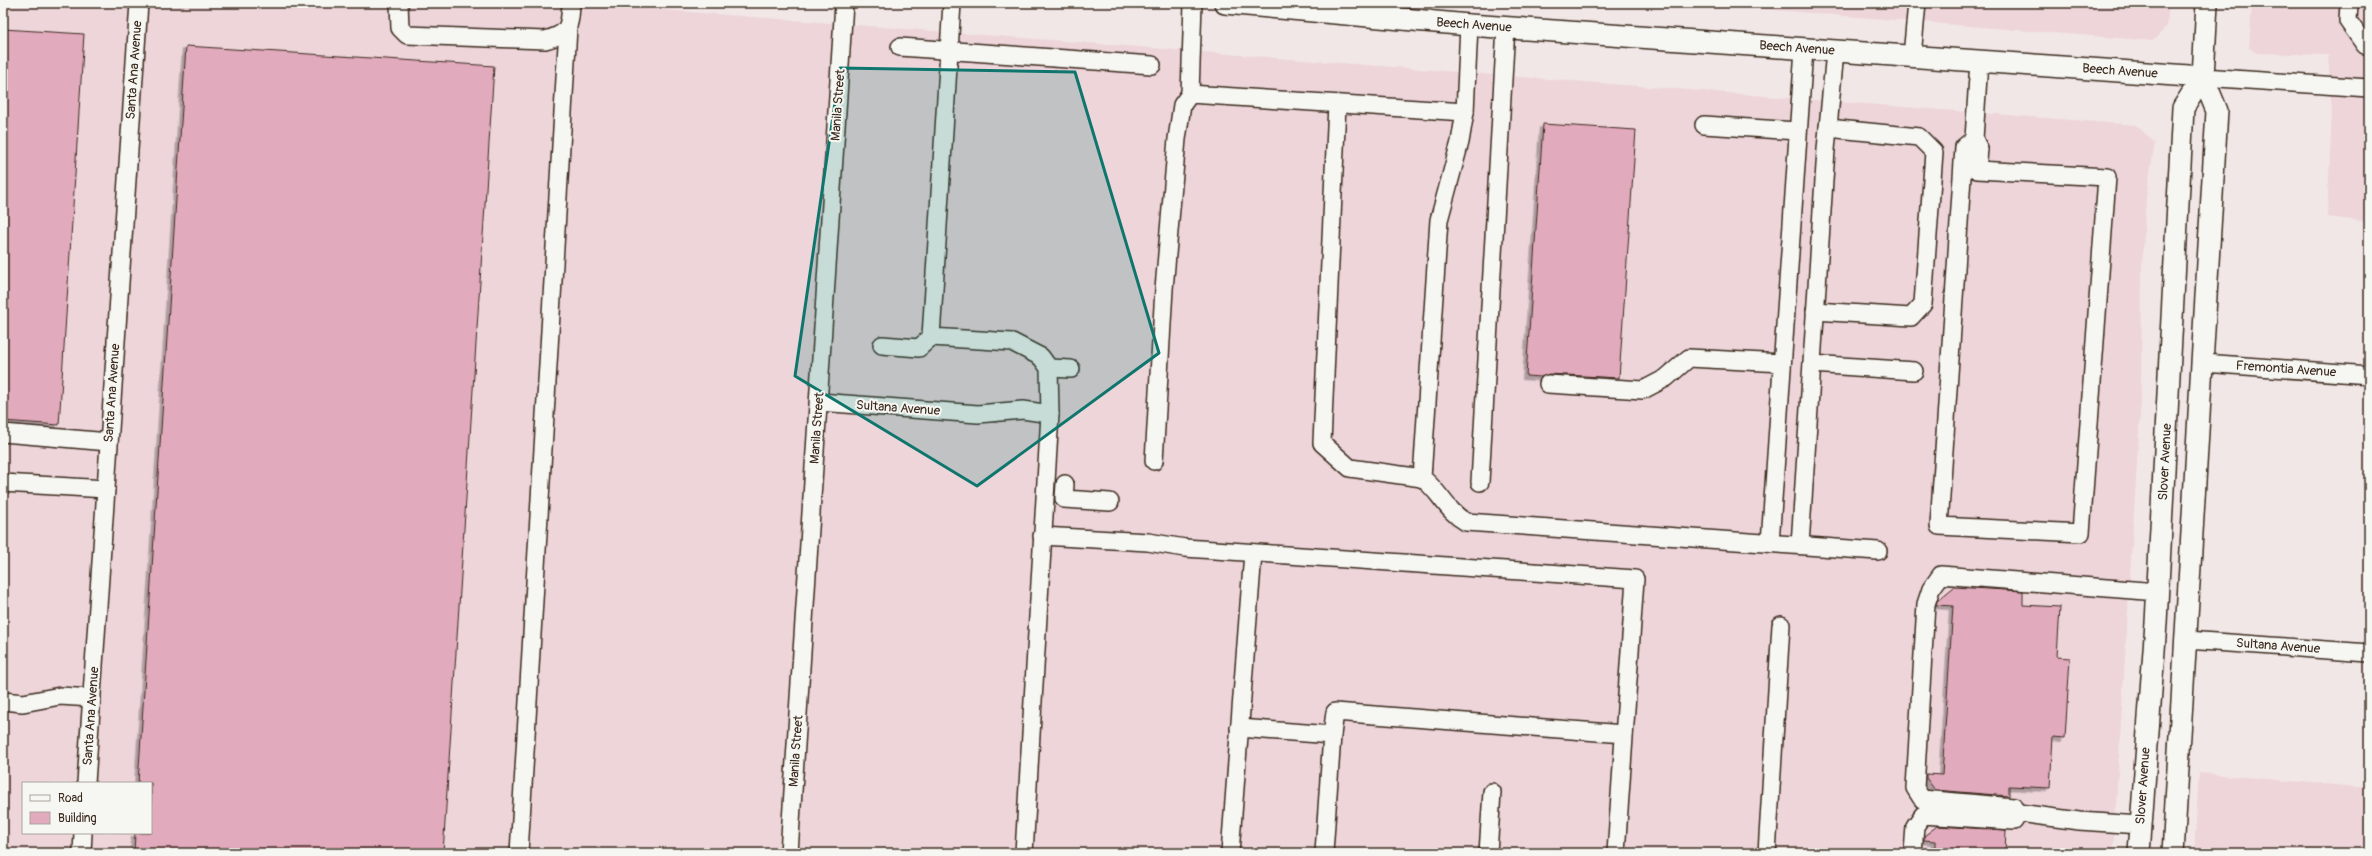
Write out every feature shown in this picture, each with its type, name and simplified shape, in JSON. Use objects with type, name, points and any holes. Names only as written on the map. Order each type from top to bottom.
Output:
[{"type":"main road","name":"Beech Avenue","points":[[1225,3],[1468,25],[2203,77]]},
{"type":"main road","name":"Slover Avenue","points":[[2173,853],[2204,363],[2217,111],[2203,77],[2207,3]]},
{"type":"main road","name":"Slover Avenue","points":[[2139,853],[2158,592],[2183,108],[2203,77]]},
{"type":"street","name":"Santa Ana Avenue","points":[[86,782],[138,3]]},
{"type":"street","points":[[399,3],[400,28],[407,35],[545,40],[560,37],[568,28]]},
{"type":"street","points":[[519,853],[568,28],[571,3]]},
{"type":"street","name":"Manila Street","points":[[789,853],[844,3]]},
{"type":"street","points":[[882,345],[919,348],[931,337],[952,3]]},
{"type":"street","points":[[1154,461],[1164,289],[1177,139],[1182,105],[1190,94],[1193,3]]},
{"type":"street","points":[[1912,56],[1917,3]]},
{"type":"street","points":[[2349,3],[2348,21],[2365,45],[2369,45]]},
{"type":"street","points":[[1422,478],[1438,220],[1460,142],[1465,112],[1468,25]]},
{"type":"street","points":[[1480,482],[1506,27]]},
{"type":"street","points":[[900,47],[1152,65]]},
{"type":"street","points":[[1770,544],[1804,49]]},
{"type":"street","points":[[1800,545],[1815,311],[1835,51]]},
{"type":"street","points":[[1974,139],[1964,147],[1939,526],[2081,533],[2107,176],[1977,170],[1979,149],[1974,139],[1979,61]]},
{"type":"street","name":"Beech Avenue","points":[[2203,77],[2369,88]]},
{"type":"street","points":[[1190,94],[1465,112]]},
{"type":"street","points":[[1337,104],[1322,443],[1350,468],[1422,478],[1434,486],[1446,507],[1466,522],[1800,545],[1878,552]]},
{"type":"street","points":[[1704,125],[1798,131]]},
{"type":"street","points":[[1815,311],[1911,317],[1923,304],[1932,183],[1934,152],[1919,137],[1828,128]]},
{"type":"street","points":[[931,337],[1012,342],[1041,358],[1048,368],[1050,414],[1024,853]]},
{"type":"street","points":[[1548,384],[1643,390],[1666,378],[1689,358],[1782,363]]},
{"type":"street","name":"Fremontia Avenue","points":[[2204,363],[2369,374]]},
{"type":"street","points":[[1812,364],[1914,371]]},
{"type":"street","points":[[1048,368],[1071,369]]},
{"type":"street","name":"Sultana Avenue","points":[[819,402],[978,414],[1023,410],[1050,414]]},
{"type":"street","points":[[3,433],[109,442]]},
{"type":"street","points":[[3,482],[106,489]]},
{"type":"street","points":[[1065,484],[1064,499],[1110,502]]},
{"type":"street","points":[[1042,536],[1148,542],[1185,548],[1635,579],[1616,853]]},
{"type":"street","points":[[1230,853],[1253,552]]},
{"type":"street","points":[[2140,825],[2079,821],[2018,814],[2014,808],[1922,799],[1915,788],[1925,611],[1931,588],[1941,575],[2158,592]]},
{"type":"street","points":[[1767,853],[1781,625]]},
{"type":"street","name":"Sultana Avenue","points":[[2187,640],[2369,653]]},
{"type":"street","points":[[3,701],[22,702],[60,696],[92,698]]},
{"type":"street","points":[[1324,853],[1332,735],[1335,712],[1624,734]]},
{"type":"street","points":[[1239,728],[1332,735]]},
{"type":"street","points":[[1488,853],[1492,792]]},
{"type":"street","points":[[1913,853],[1915,826],[1923,815],[2014,821],[2018,814]]},
{"type":"street","points":[[82,853],[83,834]]},
{"type":"highlighted area","points":[[840,68],[1075,72],[1159,353],[977,486],[795,376]]},
{"type":"shaded area","points":[[3,3],[575,3],[2136,125],[2155,143],[2146,197],[2142,268],[2141,398],[2113,853],[3,853]]},
{"type":"shaded area","points":[[1688,3],[2169,3],[2167,26],[2153,41]]},
{"type":"shaded area","points":[[2252,3],[2369,3],[2369,222],[2327,217],[2332,112],[2328,55],[2257,53],[2249,48]]},
{"type":"shaded area","points":[[2199,773],[2369,788],[2369,853],[2194,853]]},
{"type":"building","points":[[3,29],[84,34],[59,425],[3,421]]},
{"type":"building","points":[[186,46],[494,66],[443,853],[134,853],[135,834],[152,834],[152,782],[138,782]]},
{"type":"building","points":[[1543,124],[1636,130],[1619,378],[1549,374],[1541,377],[1526,376]]},
{"type":"building","points":[[1954,587],[2023,591],[2023,605],[2060,607],[2057,657],[2070,658],[2065,738],[2053,737],[2050,788],[2009,786],[2009,796],[1935,790],[1926,778],[1926,774],[1942,775],[1953,606],[1936,605],[1937,601]]},
{"type":"building","points":[[1937,826],[2006,830],[2005,853],[1935,853],[1935,841],[1924,840],[1924,836]]}]
